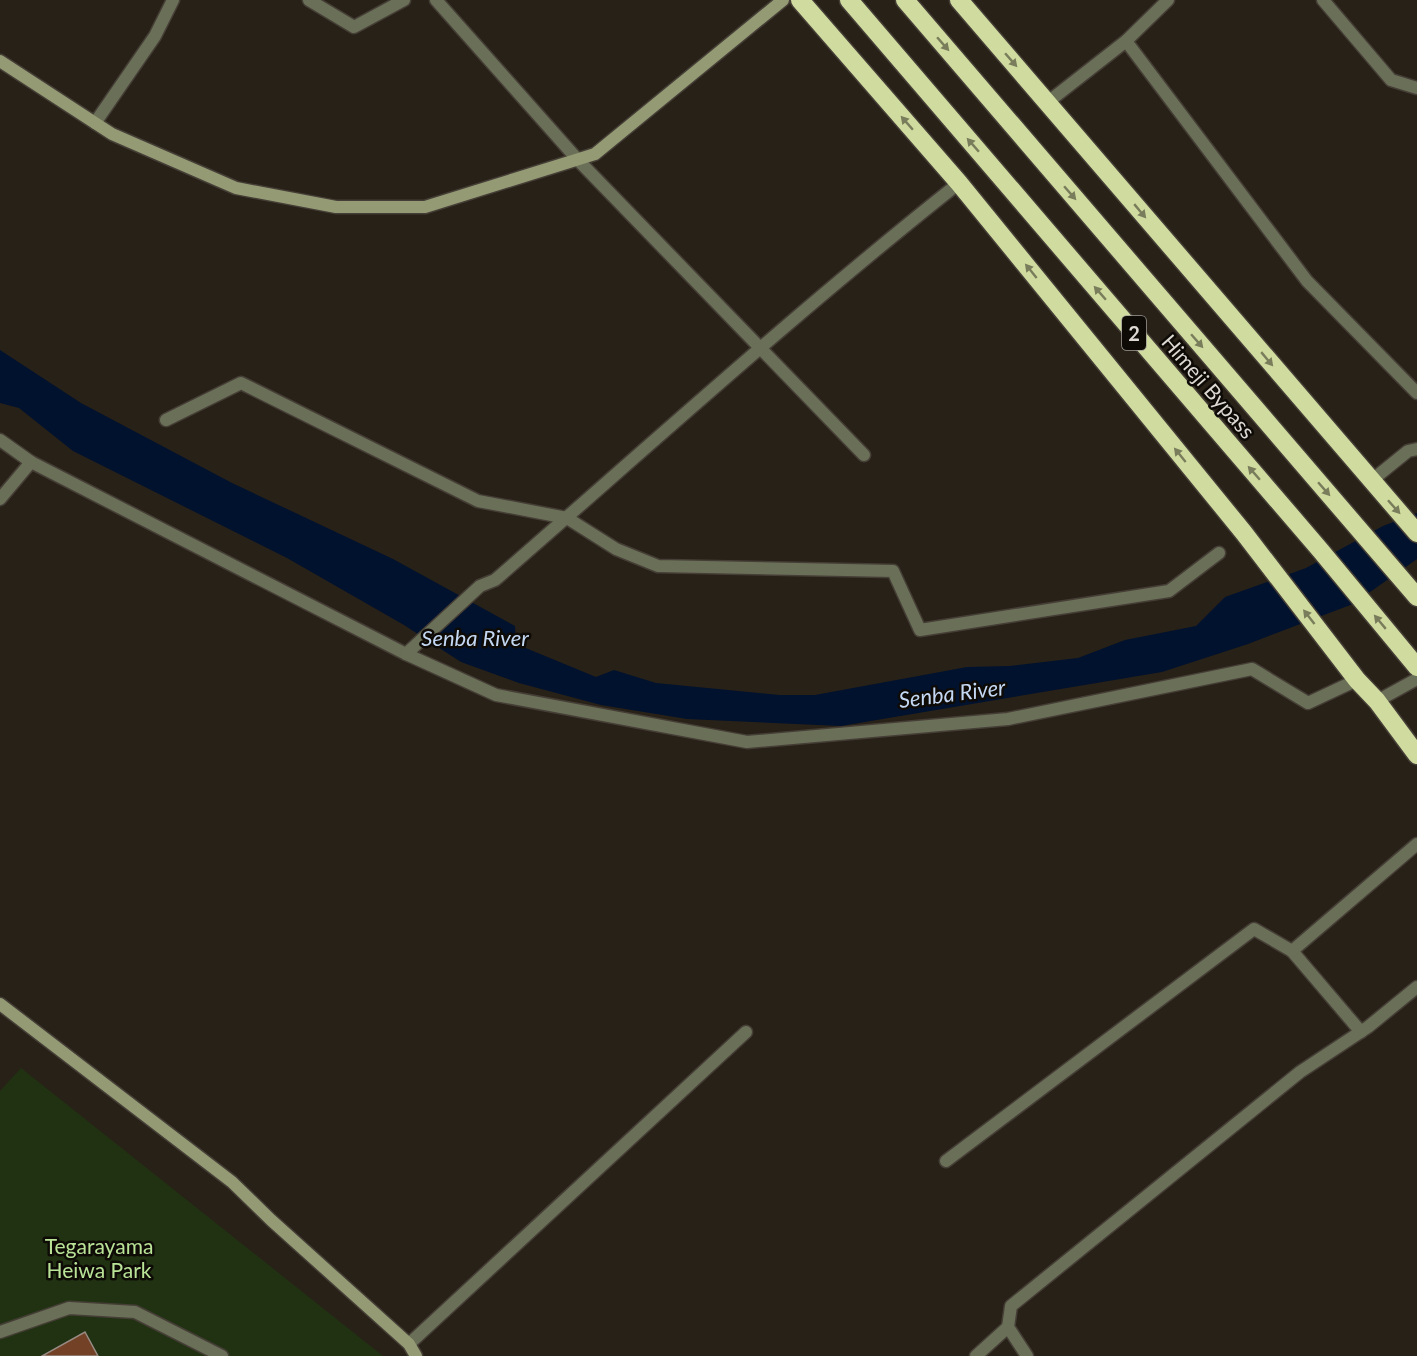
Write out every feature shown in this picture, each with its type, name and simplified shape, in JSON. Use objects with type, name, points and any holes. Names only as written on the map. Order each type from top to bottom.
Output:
[{"type":"highway","points":[[800,0],[959,183],[1244,533],[1417,755]]},
{"type":"highway","name":"Himeji Bypass","points":[[849,0],[1417,667]]},
{"type":"highway","name":"Himeji Bypass","points":[[905,0],[1417,597]]},
{"type":"highway","points":[[959,0],[1417,533]]},
{"type":"street","points":[[95,123],[155,36],[173,0]]},
{"type":"street","points":[[309,0],[354,27],[404,0]]},
{"type":"street","points":[[436,0],[578,160],[864,455]]},
{"type":"street","points":[[0,62],[112,134],[236,188],[336,207],[425,207],[595,154],[783,0]]},
{"type":"street","points":[[1323,0],[1391,80],[1417,88]]},
{"type":"street","points":[[1048,102],[1126,41],[1166,1]]},
{"type":"street","points":[[1126,41],[1307,280],[1417,393]]},
{"type":"street","points":[[406,654],[480,586],[495,580],[761,348],[959,183]]},
{"type":"street","points":[[166,420],[241,382],[478,501],[567,518],[616,549],[658,566],[893,571],[920,630],[1169,591],[1219,553]]},
{"type":"street","points":[[0,440],[31,462],[406,654],[496,695],[747,742],[1008,719],[1252,669],[1308,703],[1357,680]]},
{"type":"street","points":[[1371,481],[1408,451],[1417,449]]},
{"type":"street","points":[[0,499],[31,462]]},
{"type":"street","points":[[1377,701],[1417,679]]},
{"type":"street","points":[[1292,951],[1417,844]]},
{"type":"street","points":[[946,1161],[1254,929],[1292,951],[1361,1032]]},
{"type":"street","points":[[976,1356],[1008,1328],[1011,1306],[1300,1072],[1361,1032],[1417,987]]},
{"type":"street","points":[[0,1004],[232,1182],[409,1344],[416,1356]]},
{"type":"street","points":[[409,1344],[746,1032]]},
{"type":"street","points":[[0,1332],[69,1308],[135,1312],[222,1356]]},
{"type":"street","points":[[1008,1328],[1028,1356]]},
{"type":"green space","name":"Tegarayama Heiwa Park","points":[[21,1068],[383,1356],[0,1356],[0,1091]]},
{"type":"water","name":"Senba River","points":[[0,350],[81,403],[232,483],[393,559],[515,626],[516,644],[596,677],[614,670],[656,683],[779,695],[815,695],[967,667],[1010,666],[1078,658],[1125,640],[1196,626],[1225,597],[1306,568],[1383,526],[1417,513],[1417,559],[1353,604],[1248,644],[1162,672],[841,726],[687,719],[601,705],[519,683],[461,662],[404,625],[287,558],[73,451],[19,408],[0,403]]},
{"type":"building","points":[[85,1332],[98,1356],[42,1356]]}]
